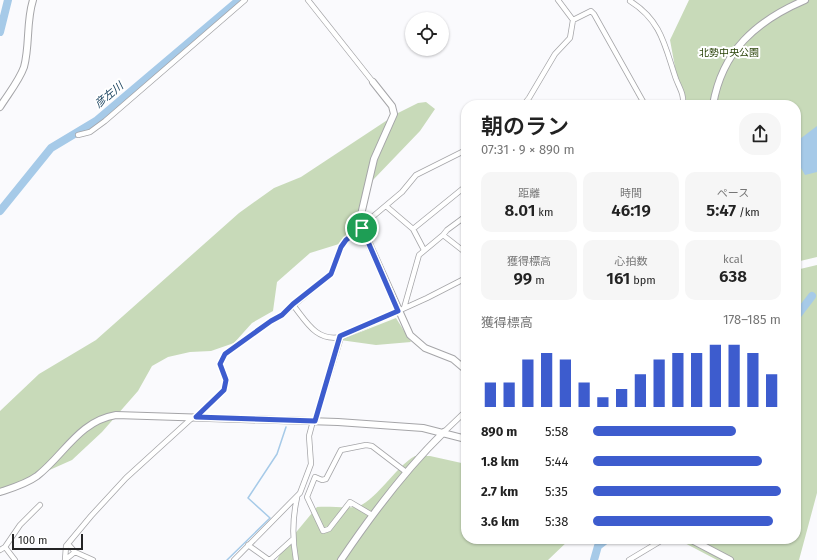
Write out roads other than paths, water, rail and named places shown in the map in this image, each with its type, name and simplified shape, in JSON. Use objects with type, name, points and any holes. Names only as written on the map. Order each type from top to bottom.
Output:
[{"type":"street","points":[[0,107],[24,68],[29,19],[34,0]]},
{"type":"street","points":[[78,135],[90,132],[105,121],[245,0]]},
{"type":"street","points":[[308,0],[392,106],[394,114],[374,159],[360,219],[362,228],[401,310],[410,335],[425,348],[453,360],[461,366]]},
{"type":"street","points":[[528,100],[555,54],[570,38],[573,20],[558,0]]},
{"type":"street","points":[[715,100],[723,71],[742,42],[769,18],[805,0]]},
{"type":"street","points":[[630,1],[645,11],[655,23],[666,45],[676,80],[684,95],[684,100]]},
{"type":"street","points":[[573,20],[591,11],[594,14],[642,100]]},
{"type":"street","points":[[65,560],[68,544],[91,516],[126,478],[224,390],[226,380],[220,364],[225,354],[271,321],[282,315],[293,304],[331,274],[341,247],[346,240],[362,228],[402,192],[416,175],[461,152]]},
{"type":"street","points":[[413,229],[461,190]]},
{"type":"street","points":[[386,206],[413,229],[424,250]]},
{"type":"street","points":[[401,310],[417,260],[424,250],[443,235],[446,230],[461,220]]},
{"type":"street","points":[[443,235],[461,250]]},
{"type":"street","points":[[293,304],[316,333],[332,338],[401,310],[461,280]]},
{"type":"street","points":[[296,560],[292,540],[292,520],[297,498],[312,464],[309,436],[340,336]]},
{"type":"street","points":[[0,492],[32,480],[47,467],[85,428],[108,416],[123,414],[314,421],[423,428],[461,437]]},
{"type":"street","points":[[341,560],[372,515],[406,472],[461,416]]},
{"type":"street","points":[[372,515],[352,502],[348,502],[329,529],[323,531],[307,497],[315,477],[322,480],[326,478],[341,450],[366,445],[372,446],[406,472]]},
{"type":"street","points":[[234,560],[248,544],[297,498]]},
{"type":"street","points":[[0,550],[5,547],[20,525],[40,505]]},
{"type":"street","points":[[248,544],[269,560],[292,540]]},
{"type":"street","points":[[68,544],[75,552],[93,560]]},
{"type":"street","points":[[630,560],[656,544]]},
{"type":"street","points":[[700,544],[730,560]]},
{"type":"street","points":[[5,547],[15,560]]},
{"type":"street","points":[[65,560],[75,552]]},
{"type":"water","points":[[817,126],[817,172],[805,175],[801,168],[801,138]]},
{"type":"waterway","points":[[0,32],[8,0]]},
{"type":"waterway","name":"彦左川","points":[[0,211],[51,148],[96,121],[239,0]]},
{"type":"waterway","points":[[801,310],[812,296]]},
{"type":"waterway","points":[[352,334],[383,320]]},
{"type":"waterway","points":[[227,560],[270,518],[248,498],[277,454],[286,427]]},
{"type":"waterway","points":[[594,560],[598,546],[601,544]]},
{"type":"park label","name":"北勢中央公園","points":[[729,53]]}]
